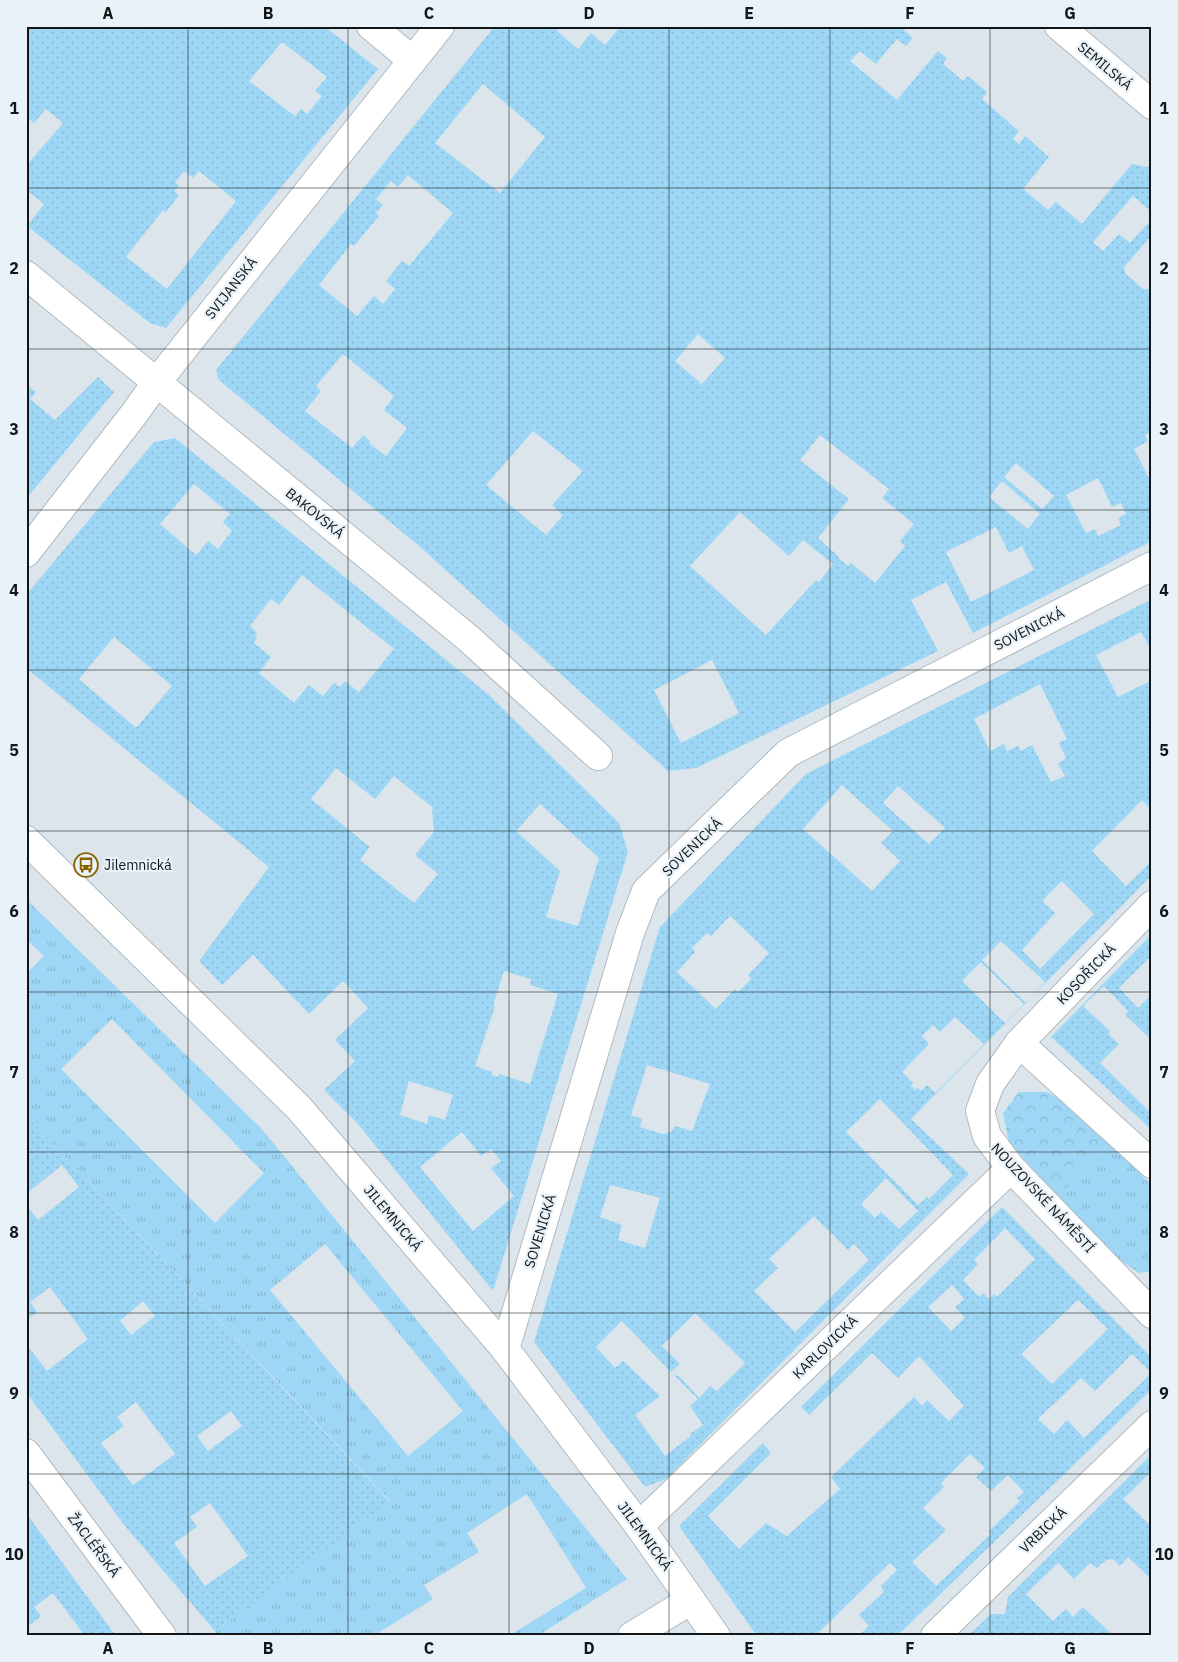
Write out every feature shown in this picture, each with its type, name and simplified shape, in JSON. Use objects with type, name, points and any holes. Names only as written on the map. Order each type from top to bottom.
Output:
[{"type":"street","points":[[371,26],[412,60]]},
{"type":"street","name":"SVIJANSKÁ","points":[[26,553],[156,383],[440,26]]},
{"type":"street","name":"SEMILSKÁ","points":[[1059,26],[1152,105]]},
{"type":"street","name":"BAKOVSKÁ","points":[[26,275],[468,638],[598,756]]},
{"type":"street","name":"SOVENICKÁ","points":[[505,1349],[630,933],[646,891],[788,753],[1152,566]]},
{"type":"street","name":"JILEMNICKÁ","points":[[26,840],[299,1108],[505,1349],[639,1526],[716,1636]]},
{"type":"street","name":"KOSOŘICKÁ","points":[[1019,1043],[1152,905]]},
{"type":"street","points":[[1019,1043],[1152,1164]]},
{"type":"street","name":"NOUZOVSKÉ NÁMĚSTÍ","points":[[1019,1043],[990,1084],[980,1111],[987,1136],[1011,1168],[1152,1314]]},
{"type":"street","name":"KARLOVICKÁ","points":[[639,1526],[1011,1168]]},
{"type":"street","name":"VRBICKÁ","points":[[935,1636],[1152,1425]]},
{"type":"street","name":"ŽACLÉŘSKÁ","points":[[26,1453],[162,1636]]},
{"type":"street","points":[[632,1636],[691,1600]]},
{"type":"green space","points":[[26,26],[324,26],[378,69],[166,328],[150,323],[27,226],[44,204],[26,190],[26,166],[63,123],[46,109],[34,123],[26,117]],"holes":[[[282,42],[327,77],[315,91],[322,96],[307,114],[301,109],[295,116],[249,81]],[[184,171],[193,178],[199,171],[236,201],[167,289],[126,257],[163,210],[166,212],[179,195],[174,191],[179,186],[175,182]]]},
{"type":"green space","points":[[495,26],[561,26],[557,31],[578,49],[591,33],[605,45],[621,26],[899,26],[913,38],[906,46],[897,39],[876,64],[860,51],[850,61],[897,100],[938,51],[947,58],[943,64],[963,81],[968,76],[987,92],[982,99],[1019,131],[1013,139],[1019,144],[1025,136],[1049,157],[1023,189],[1048,210],[1056,202],[1082,224],[1132,164],[1152,168],[1152,212],[1133,196],[1093,242],[1103,251],[1119,234],[1130,243],[1152,219],[1152,235],[1124,267],[1125,273],[1143,289],[1152,289],[1152,431],[1145,435],[1148,441],[1134,449],[1152,484],[1152,541],[973,633],[946,582],[911,600],[938,651],[696,768],[668,771],[419,546],[219,380],[216,370]],"holes":[[[483,84],[545,137],[500,193],[435,143]],[[408,175],[453,213],[409,266],[402,261],[386,281],[395,289],[383,304],[374,296],[357,316],[319,285],[351,244],[354,246],[379,216],[376,213],[383,205],[376,199],[391,181],[398,187]],[[698,334],[725,358],[702,384],[675,361]],[[343,354],[394,396],[384,410],[407,428],[386,456],[369,443],[370,441],[363,435],[352,448],[305,411],[321,391],[316,386]],[[533,431],[583,471],[552,505],[563,515],[546,535],[486,485]],[[820,435],[889,489],[882,498],[914,524],[900,541],[905,546],[875,583],[851,563],[848,566],[818,538],[849,499],[800,460]],[[1016,463],[1054,496],[1042,509],[1004,477]],[[1098,478],[1112,507],[1121,503],[1126,514],[1118,518],[1121,525],[1098,536],[1095,529],[1086,533],[1066,495]],[[1002,481],[1040,514],[1028,529],[989,497]],[[740,512],[789,556],[803,540],[833,564],[819,582],[816,580],[766,635],[690,566]],[[996,527],[1009,553],[1022,546],[1034,570],[971,602],[946,552]],[[712,660],[739,713],[681,743],[654,690]]]},
{"type":"green space","points":[[98,377],[114,392],[26,499],[26,385],[36,392],[30,399],[55,420]]},
{"type":"green space","points":[[175,438],[489,695],[619,823],[628,852],[493,1291],[358,1124],[324,1090],[355,1061],[335,1040],[368,1008],[343,981],[309,1014],[253,955],[222,985],[199,961],[269,867],[26,668],[26,595],[154,442]],"holes":[[[194,484],[230,514],[223,522],[232,531],[218,549],[208,541],[196,555],[160,524]],[[302,575],[394,649],[359,692],[345,681],[340,687],[334,683],[323,696],[309,685],[294,703],[259,673],[271,657],[254,643],[257,633],[250,626],[271,599],[279,605]],[[114,637],[172,686],[136,728],[79,679]],[[336,768],[375,799],[394,776],[432,807],[434,832],[415,855],[438,874],[414,903],[360,860],[370,847],[311,799]],[[540,804],[599,858],[578,926],[546,917],[560,871],[516,831]],[[504,971],[531,979],[530,985],[558,994],[530,1084],[500,1074],[498,1077],[491,1075],[492,1072],[475,1066],[495,1006],[493,1005]],[[409,1081],[453,1095],[445,1120],[429,1115],[427,1124],[400,1115]],[[462,1132],[481,1156],[491,1149],[501,1161],[491,1168],[514,1196],[473,1231],[420,1167]]]},
{"type":"green space","points":[[1152,599],[1152,651],[1141,632],[1096,655],[1118,697],[1152,680],[1152,810],[1142,800],[1092,851],[1126,886],[1152,861],[1152,875],[1031,998],[1045,982],[1001,941],[982,960],[1026,1003],[911,1119],[969,1174],[666,1479],[645,1487],[534,1342],[660,927],[806,774]],"holes":[[[1040,684],[1067,739],[1059,743],[1066,758],[1058,764],[1065,776],[1051,782],[1032,745],[1021,751],[1018,746],[1007,751],[1004,744],[990,751],[974,719]],[[842,785],[893,831],[881,843],[900,861],[872,891],[803,829]],[[898,786],[945,828],[929,844],[883,803]],[[1062,881],[1094,914],[1040,969],[1022,950],[1055,913],[1042,901]],[[730,916],[769,953],[748,975],[751,979],[738,992],[735,989],[716,1009],[677,972],[695,952],[692,948],[707,933],[711,936]],[[981,962],[1024,1004],[1005,1023],[962,981]],[[955,1017],[984,1044],[935,1093],[927,1085],[921,1091],[918,1088],[915,1090],[911,1085],[913,1083],[902,1072],[929,1044],[922,1036],[933,1025],[940,1032]],[[647,1065],[710,1084],[692,1131],[675,1126],[671,1132],[663,1134],[640,1127],[642,1119],[631,1115]],[[880,1099],[953,1175],[929,1199],[927,1197],[918,1205],[846,1132]],[[886,1178],[918,1211],[899,1229],[881,1212],[875,1218],[861,1204]],[[610,1185],[660,1198],[645,1248],[618,1240],[622,1225],[600,1217]],[[814,1216],[848,1250],[854,1244],[869,1260],[795,1332],[754,1291],[778,1268],[769,1259]],[[695,1313],[745,1363],[717,1391],[710,1386],[699,1398],[680,1377],[673,1374],[698,1399],[690,1406],[703,1425],[665,1456],[635,1415],[660,1396],[623,1361],[615,1368],[596,1347],[622,1321],[671,1372],[680,1364],[662,1346]]]},
{"type":"green space","points":[[26,899],[262,1129],[627,1579],[537,1636],[509,1636],[586,1588],[527,1494],[467,1533],[479,1552],[424,1585],[433,1599],[373,1636],[218,1636],[215,1631],[390,1501],[26,1115],[26,974],[44,956],[26,939]],"holes":[[[112,1019],[264,1173],[215,1223],[61,1069]],[[325,1244],[463,1411],[408,1456],[270,1290]]]},
{"type":"green space","points":[[1152,934],[1152,955],[1119,988],[1138,1008],[1152,994],[1152,1040],[1125,1015],[1128,1011],[1104,986],[1083,1006],[1110,1031],[1108,1034],[1119,1044],[1100,1063],[1152,1114],[1152,1130],[1051,1037]]},
{"type":"green space","points":[[1019,1092],[1047,1092],[1071,1105],[1110,1142],[1058,1196],[1009,1143],[1003,1113]]},
{"type":"green space","points":[[26,1115],[390,1502],[215,1631],[125,1526],[26,1392],[26,1344],[47,1371],[88,1339],[50,1287],[30,1302],[37,1312],[26,1320],[26,1205],[38,1220],[79,1187],[62,1165],[26,1194]],"holes":[[[143,1301],[155,1316],[131,1335],[120,1321]],[[136,1402],[175,1454],[133,1485],[101,1443],[124,1426],[117,1417]],[[231,1411],[242,1426],[208,1451],[197,1436]],[[210,1503],[248,1556],[205,1586],[174,1543],[197,1527],[190,1517]]]},
{"type":"green space","points":[[1110,1142],[1152,1186],[1152,1271],[1139,1273],[1119,1259],[1058,1196]]},
{"type":"green space","points":[[1002,1207],[1152,1358],[1152,1373],[1152,1389],[897,1636],[858,1636],[869,1626],[859,1615],[884,1592],[881,1586],[897,1570],[890,1563],[815,1636],[757,1636],[679,1526],[763,1443],[771,1453],[708,1516],[739,1549],[766,1523],[787,1536],[840,1489],[831,1477],[914,1397],[922,1406],[927,1400],[949,1421],[964,1406],[919,1356],[898,1378],[872,1353],[809,1415],[801,1407]],"holes":[[[1005,1228],[1035,1259],[997,1297],[994,1294],[989,1299],[983,1293],[979,1297],[963,1280],[978,1264],[974,1260]],[[952,1285],[964,1299],[955,1307],[965,1318],[951,1331],[928,1307]],[[1078,1300],[1108,1329],[1052,1384],[1021,1354]],[[1132,1354],[1152,1373],[1084,1438],[1067,1420],[1054,1434],[1038,1419],[1081,1378],[1095,1391]],[[970,1454],[985,1468],[976,1477],[991,1491],[1008,1475],[1024,1492],[1017,1498],[1020,1501],[989,1531],[991,1534],[936,1586],[912,1562],[946,1530],[923,1508],[944,1487],[941,1483]]]},
{"type":"green space","points":[[1152,1454],[1152,1471],[1123,1499],[1152,1527],[1152,1580],[1128,1557],[1120,1566],[1113,1559],[1106,1560],[1097,1568],[1090,1563],[1074,1579],[1058,1563],[1026,1594],[1053,1621],[1066,1609],[1073,1617],[1083,1607],[1114,1636],[968,1636],[991,1614],[1005,1614],[1008,1597]]},
{"type":"green space","points":[[26,1513],[116,1636],[85,1636],[53,1593],[34,1607],[41,1616],[26,1628]]},
{"type":"place","name":"Jilemnická","points":[[86,865]]}]
